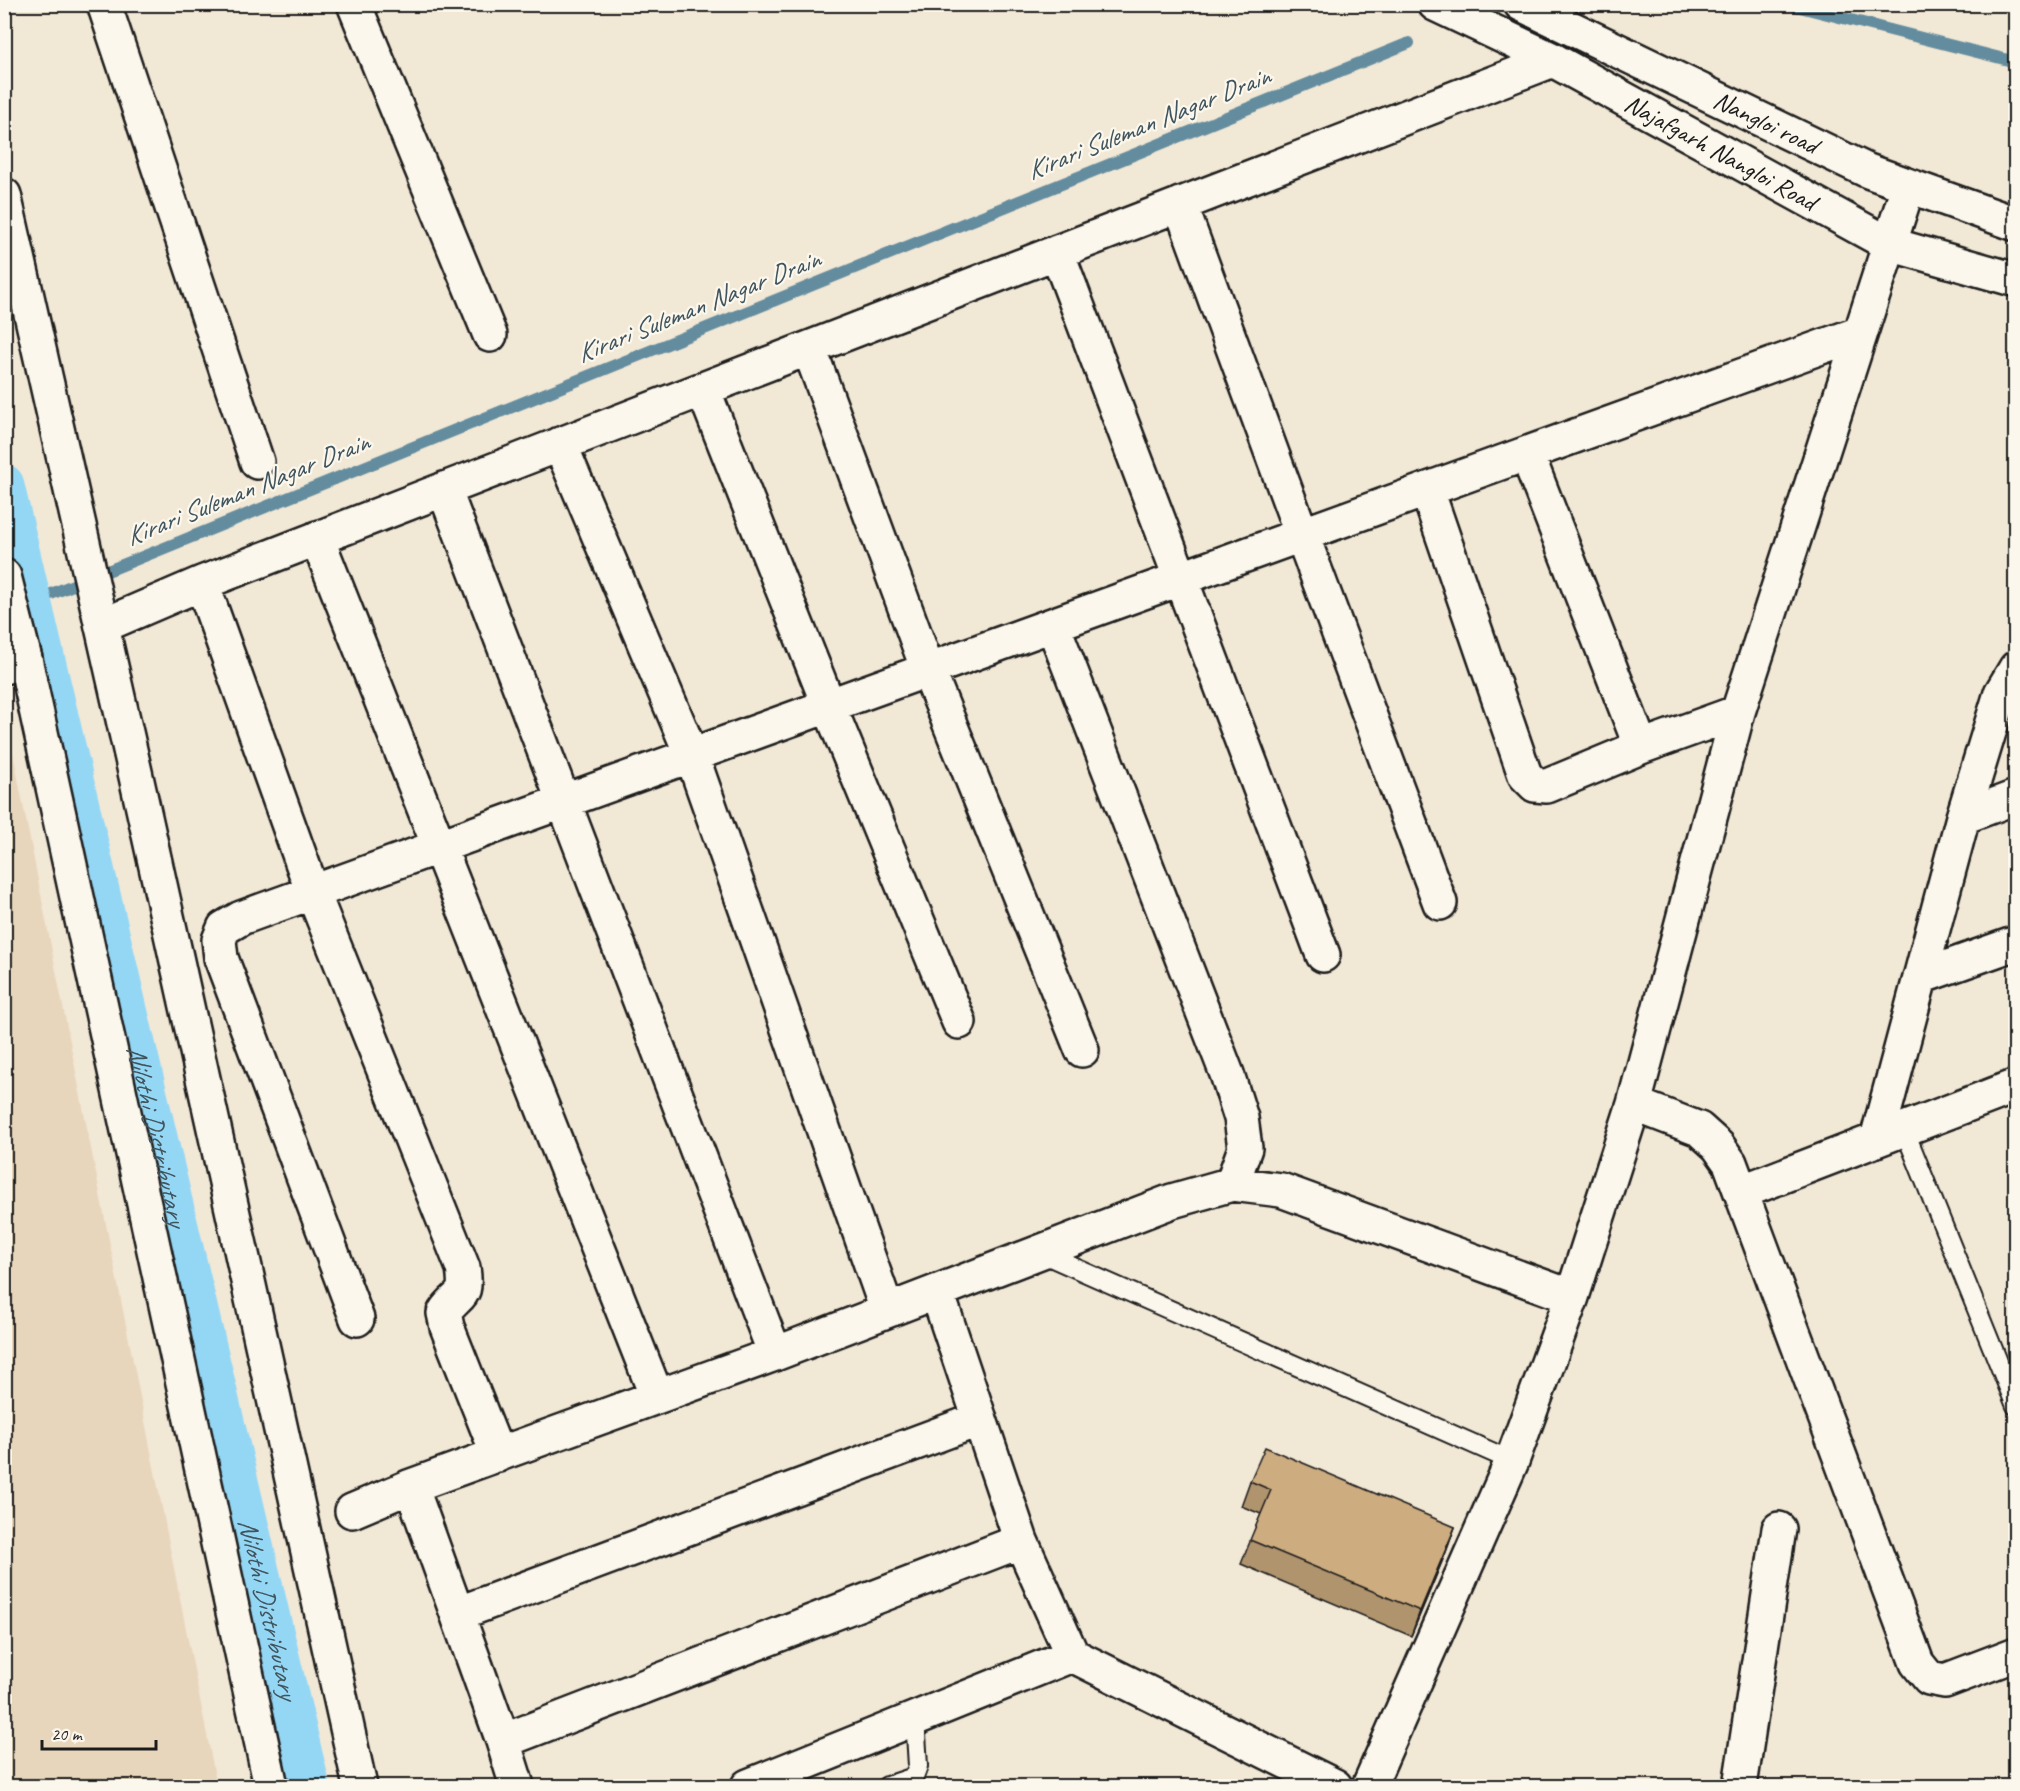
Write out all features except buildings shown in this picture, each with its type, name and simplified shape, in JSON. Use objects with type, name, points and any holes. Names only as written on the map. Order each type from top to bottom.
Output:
[{"type":"street","points":[[104,4],[257,462]]},
{"type":"street","points":[[354,4],[490,335]]},
{"type":"street","name":"Najafgarh Nangloi Road","points":[[1435,4],[1553,60],[1889,244],[2016,280]]},
{"type":"street","name":"Nangloi road","points":[[1521,4],[1868,171],[2016,224]]},
{"type":"street","points":[[100,619],[202,583],[1553,60]]},
{"type":"street","points":[[1369,1786],[1512,1461],[1572,1298],[1634,1104],[1738,712],[1908,187]]},
{"type":"street","points":[[4,195],[360,1786]]},
{"type":"street","points":[[1180,204],[1440,903]]},
{"type":"street","points":[[1057,252],[1323,955]]},
{"type":"street","points":[[357,1319],[221,958],[219,940],[224,928],[241,918],[312,892],[1860,333]]},
{"type":"street","points":[[809,348],[928,670],[1082,1050]]},
{"type":"street","points":[[703,389],[829,706],[959,1022]]},
{"type":"street","points":[[560,444],[692,756],[887,1310]]},
{"type":"street","points":[[1527,454],[1641,747]]},
{"type":"street","points":[[444,489],[776,1354]]},
{"type":"street","points":[[1427,490],[1525,775],[1535,785],[1547,786],[1641,747],[1738,712]]},
{"type":"street","points":[[317,538],[657,1398]]},
{"type":"street","points":[[5,579],[16,652],[271,1786]]},
{"type":"street","points":[[202,583],[312,892],[463,1268],[465,1284],[460,1297],[449,1305],[444,1313],[447,1327],[498,1455]]},
{"type":"street","points":[[1053,625],[1242,1118],[1245,1148],[1232,1184]]},
{"type":"street","points":[[1890,1134],[1920,977],[1963,817],[2001,693],[2016,668]]},
{"type":"street","points":[[1963,817],[2016,797]]},
{"type":"street","points":[[1920,977],[2016,943]]},
{"type":"street","points":[[1741,1192],[2016,1086]]},
{"type":"street","points":[[1634,1104],[1699,1129],[1718,1146],[1730,1163],[1917,1663],[1929,1678],[1945,1681],[2016,1654]]},
{"type":"street","points":[[352,1511],[411,1486],[776,1354],[1172,1201],[1232,1184],[1281,1190],[1572,1298]]},
{"type":"street","points":[[937,1292],[1021,1541],[1072,1654],[1335,1786]]},
{"type":"street","points":[[457,1614],[980,1419]]},
{"type":"street","points":[[411,1486],[517,1786]]},
{"type":"street","points":[[1740,1786],[1779,1529]]},
{"type":"street","points":[[503,1741],[1021,1541]]},
{"type":"street","points":[[748,1786],[1072,1654]]},
{"type":"lane","points":[[1890,1134],[2016,1406]]},
{"type":"lane","points":[[1040,1252],[1512,1461]]},
{"type":"lane","points":[[887,1786],[914,1777],[918,1766],[915,1718]]},
{"type":"shaded area","points":[[6,718],[217,1786],[5,1786]]},
{"type":"waterway","name":"Kirari Suleman Nagar Drain","points":[[1788,4],[2016,62]]},
{"type":"waterway","name":"Kirari Suleman Nagar Drain","points":[[14,609],[1409,43]]},
{"type":"waterway","name":"Nilothi Distributary","points":[[4,484],[310,1786]]}]
